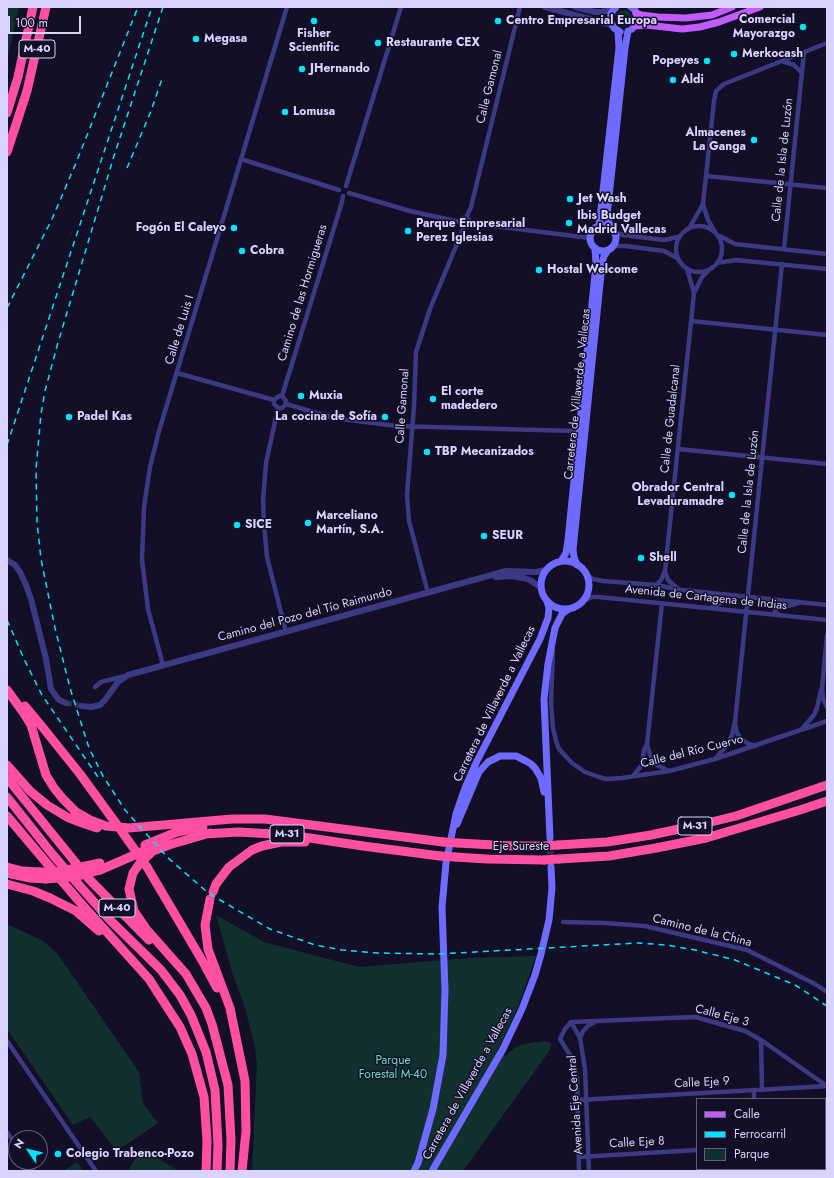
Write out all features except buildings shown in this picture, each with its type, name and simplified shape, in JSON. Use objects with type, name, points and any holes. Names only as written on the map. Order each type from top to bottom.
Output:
[{"type":"highway","name":"M-40","points":[[7,113],[20,70],[33,7]]},
{"type":"highway","name":"M-40","points":[[7,152],[27,91],[46,7]]},
{"type":"highway","points":[[7,689],[44,729],[115,822],[147,867],[215,983],[234,1030]]},
{"type":"highway","points":[[7,689],[30,725],[46,775],[54,788],[76,812],[90,820],[106,826],[114,827],[152,827],[185,823]]},
{"type":"highway","points":[[7,764],[30,791],[47,805],[67,817],[99,829],[129,832],[169,828],[185,823]]},
{"type":"highway","name":"M-40","points":[[7,778],[88,878],[169,962],[190,989],[202,1010],[218,1044],[228,1085],[231,1140],[230,1171]]},
{"type":"highway","name":"Eje Sureste","points":[[306,824],[458,843],[542,846],[607,842],[736,816],[827,785]]},
{"type":"highway","name":"M-40","points":[[7,797],[110,920],[161,970],[180,995],[191,1015],[206,1052],[215,1090],[218,1145],[217,1171]]},
{"type":"highway","name":"Eje Sureste","points":[[210,833],[240,832],[282,834],[440,856],[544,860],[609,856],[706,838],[827,801]]},
{"type":"highway","points":[[7,806],[38,835]]},
{"type":"highway","points":[[7,816],[73,895],[149,979],[180,1027],[192,1054],[204,1097],[207,1141],[206,1171]]},
{"type":"highway","name":"M-31","points":[[185,823],[232,819],[265,819],[306,824]]},
{"type":"highway","points":[[7,867],[39,872],[58,872],[100,867],[177,832],[197,827],[235,823],[285,826],[306,824]]},
{"type":"highway","points":[[210,833],[153,851],[140,863],[133,873],[129,889],[134,911],[147,930],[186,974],[206,1008],[218,1044]]},
{"type":"highway","points":[[7,873],[30,878],[46,879],[78,876],[165,842],[210,833]]},
{"type":"highway","points":[[242,1171],[246,1131],[245,1081],[230,1008],[208,949],[205,925],[211,896],[216,884],[229,867],[245,855],[262,846],[291,842],[311,842],[336,846],[363,846]]},
{"type":"highway","points":[[7,884],[33,891],[76,911],[132,960]]},
{"type":"highway","points":[[203,1171],[207,1141]]},
{"type":"main road","points":[[633,9],[647,16],[686,18],[712,15],[732,7]]},
{"type":"main road","points":[[615,8],[610,17],[612,25],[618,31],[625,32],[635,26],[647,25],[682,29],[700,27],[715,24],[760,7]]},
{"type":"main road","points":[[633,9],[637,17],[635,26]]},
{"type":"main road","points":[[618,31],[619,48],[599,226],[593,231],[590,238],[592,245],[601,251],[611,248],[616,239],[607,215],[624,48],[628,31]]},
{"type":"main road","points":[[599,226],[603,226],[613,231]]},
{"type":"main road","name":"Carretera de Villaverde a Vallecas","points":[[561,561],[566,552],[568,540],[596,264],[595,248]]},
{"type":"main road","name":"Carretera de Villaverde a Vallecas","points":[[577,565],[572,550],[602,264],[604,256],[611,248]]},
{"type":"main road","points":[[561,561],[569,561],[577,565],[582,568],[589,582],[589,589],[583,601],[577,606],[569,609],[559,608],[547,601],[543,596],[540,587],[540,582],[545,570],[554,563],[561,561]]},
{"type":"main road","name":"Carretera de Villaverde a Vallecas","points":[[414,1171],[418,1163],[433,1109],[443,1055],[445,990],[442,907],[446,863],[456,814],[477,760],[534,653],[546,625],[549,613],[547,601]]},
{"type":"main road","name":"Carretera de Villaverde a Vallecas","points":[[452,835],[479,772],[488,762],[505,755],[516,756],[526,761],[538,773],[542,783],[550,835],[544,699],[548,664],[558,619],[569,609]]},
{"type":"main road","name":"Carretera de Villaverde a Vallecas","points":[[432,1171],[503,1049],[522,1009],[535,976],[549,920],[552,888],[551,867]]},
{"type":"street","name":"Calle de Luis I","points":[[163,666],[151,621],[142,560],[142,526],[146,488],[153,452],[287,7]]},
{"type":"street","points":[[349,193],[349,189],[346,186],[401,7]]},
{"type":"street","name":"Calle Gamonal","points":[[466,218],[471,207],[520,7]]},
{"type":"street","points":[[545,7],[612,25]]},
{"type":"street","points":[[575,7],[595,12],[615,8]]},
{"type":"street","points":[[690,227],[703,204],[716,91],[724,84],[827,43]]},
{"type":"street","name":"Calle de la Isla de Luzón","points":[[784,249],[804,52]]},
{"type":"street","points":[[782,61],[794,64],[802,73]]},
{"type":"street","points":[[241,159],[339,190],[339,193],[343,196],[349,193],[410,211],[460,222],[464,227],[468,226],[470,223]]},
{"type":"street","points":[[706,176],[827,188]]},
{"type":"street","points":[[339,190],[342,186],[346,186]]},
{"type":"street","name":"Camino de las Hormigueras","points":[[282,396],[343,196]]},
{"type":"street","points":[[703,204],[708,220],[716,233],[720,239],[722,251],[717,263],[709,270],[694,272],[681,264],[675,251],[678,238],[683,231],[696,225],[710,228],[716,233],[728,241],[735,244],[827,254]]},
{"type":"street","points":[[460,222],[462,219],[466,218],[470,223],[590,238]]},
{"type":"street","name":"Calle Gamonal","points":[[428,593],[410,522],[408,508],[408,479],[416,352],[430,309],[464,227]]},
{"type":"street","points":[[613,231],[623,235],[664,240],[678,238]]},
{"type":"street","points":[[611,248],[626,246],[664,251],[677,258]]},
{"type":"street","points":[[717,263],[736,260],[827,269]]},
{"type":"street","name":"Calle de la Isla de Luzón","points":[[756,746],[747,743],[740,738],[735,728],[735,722],[782,264]]},
{"type":"street","name":"Calle de Guadalcanal","points":[[656,585],[661,580],[665,571],[694,292],[687,269]]},
{"type":"street","name":"Calle de Guadalcanal","points":[[694,292],[709,270]]},
{"type":"street","points":[[691,321],[827,335]]},
{"type":"street","points":[[177,373],[274,400]]},
{"type":"street","points":[[274,400],[279,396],[282,396],[286,401],[286,404]]},
{"type":"street","points":[[274,400],[275,407],[278,408]]},
{"type":"street","points":[[286,404],[334,418],[396,426],[573,431]]},
{"type":"street","points":[[278,408],[285,407],[286,404]]},
{"type":"street","points":[[278,408],[266,463],[263,501],[267,557],[286,632]]},
{"type":"street","points":[[678,449],[827,464]]},
{"type":"street","points":[[7,560],[20,572],[31,599],[46,659],[51,689],[58,700],[66,703]]},
{"type":"street","name":"Camino del Pozo del Tío Raimundo","points":[[95,686],[101,682],[489,577],[506,571],[536,572],[545,570]]},
{"type":"street","points":[[665,571],[670,583],[678,589]]},
{"type":"street","name":"Avenida de Cartagena de Indias","points":[[586,574],[593,579],[603,582],[656,585],[720,594],[803,603],[827,604]]},
{"type":"street","name":"Camino del Pozo del Tío Raimundo","points":[[489,577],[511,576],[524,578],[540,587]]},
{"type":"street","points":[[710,608],[722,602],[723,598],[720,594]]},
{"type":"street","name":"Avenida de Cartagena de Indias","points":[[583,601],[592,597],[598,597],[827,620]]},
{"type":"street","points":[[632,777],[642,765],[644,750],[647,744],[662,603]]},
{"type":"street","points":[[779,615],[775,611],[777,605],[788,606],[803,603]]},
{"type":"street","points":[[800,731],[806,726],[817,708],[822,689],[827,635]]},
{"type":"street","name":"Calle del Río Cuervo","points":[[553,638],[551,681],[554,735],[559,748],[572,763],[579,769],[591,775],[606,779],[632,777],[669,771],[715,759],[827,721]]},
{"type":"street","name":"Camino del Pozo del Tío Raimundo","points":[[82,706],[91,707],[100,705],[118,682],[128,675]]},
{"type":"street","points":[[822,689],[823,699],[827,707]]},
{"type":"street","name":"Calle de la Isla de Luzón","points":[[715,759],[727,745],[732,735],[735,722]]},
{"type":"street","points":[[647,744],[654,762],[669,771]]},
{"type":"street","name":"Camino de la China","points":[[564,922],[604,922],[645,926],[747,950],[816,984],[827,992]]},
{"type":"street","name":"Calle Eje 3","points":[[571,1022],[695,1017],[745,1032],[761,1040],[827,1086]]},
{"type":"street","points":[[580,1038],[583,1031],[589,1025],[597,1021]]},
{"type":"street","points":[[571,1022],[580,1038]]},
{"type":"street","name":"Avenida Eje Central","points":[[571,1022],[560,1038],[573,1060],[577,1078],[579,1171]]},
{"type":"street","name":"Avenida Eje Central","points":[[580,1038],[585,1069],[590,1171]]},
{"type":"street","points":[[761,1040],[762,1090]]},
{"type":"street","points":[[7,1041],[96,1171]]},
{"type":"street","name":"Calle Eje 9","points":[[578,1100],[827,1086]]},
{"type":"street","points":[[754,1091],[754,1098]]},
{"type":"street","name":"Calle Eje 8","points":[[579,1157],[696,1150]]},
{"type":"green space","points":[[7,7],[19,7],[7,61]]},
{"type":"green space","points":[[621,10],[627,10],[632,15],[630,24],[627,26],[621,26],[616,21],[616,15]]},
{"type":"green space","name":"Parque Forestal M-40","points":[[216,915],[264,942],[359,967],[469,958],[536,956],[519,1004],[497,1052],[506,1056],[514,1048],[524,1044],[544,1041],[551,1043],[550,1050],[463,1171],[252,1171],[257,1065],[255,1047],[245,1008],[232,972]]},
{"type":"green space","points":[[7,924],[43,941],[57,953],[139,1072],[143,1103],[158,1123],[117,1151],[90,1117],[73,1125],[7,1029]]},
{"type":"green space","points":[[141,1148],[179,1171],[128,1171]]},
{"type":"green space","points":[[77,1162],[83,1171],[65,1171],[65,1170]]},
{"type":"tunnel","points":[[66,703],[82,706]]},
{"type":"tunnel","points":[[550,841],[551,865]]},
{"type":"railway","points":[[7,308],[52,219],[138,7]]},
{"type":"railway","points":[[7,445],[152,7]]},
{"type":"railway","points":[[163,7],[114,156],[57,346],[45,391],[41,414],[36,469],[37,522],[41,559],[55,628],[70,688],[89,748],[103,776],[125,810],[167,857],[206,891],[270,929],[315,945],[342,950],[377,953],[438,954],[638,943],[666,945],[695,950],[735,960],[795,985],[827,1006]]},
{"type":"railway","points":[[127,168],[151,111],[163,76]]},
{"type":"railway","points":[[7,620],[42,695],[100,780]]},
{"type":"place","name":"Fisher Scientific","points":[[314,21]]},
{"type":"place","name":"Centro Empresarial Europa","points":[[498,21]]},
{"type":"place","name":"Comercial Mayorazgo","points":[[803,27]]},
{"type":"place","name":"Megasa","points":[[196,39]]},
{"type":"place","name":"Restaurante CEX","points":[[378,43]]},
{"type":"place","name":"Merkocash","points":[[734,54]]},
{"type":"place","name":"Popeyes","points":[[707,61]]},
{"type":"place","name":"JHernando","points":[[302,69]]},
{"type":"place","name":"Aldi","points":[[673,80]]},
{"type":"place","name":"Lomusa","points":[[285,112]]},
{"type":"place","name":"Almacenes La Ganga","points":[[754,140]]},
{"type":"place","name":"Jet Wash","points":[[570,199]]},
{"type":"place","name":"Ibis Budget Madrid Vallecas","points":[[569,223]]},
{"type":"place","name":"Fogón El Caleyo","points":[[234,228]]},
{"type":"place","name":"Parque Empresarial Perez Iglesias","points":[[408,231]]},
{"type":"place","name":"Cobra","points":[[242,251]]},
{"type":"place","name":"Hostal Welcome","points":[[539,270]]},
{"type":"place","name":"Muxia","points":[[301,396]]},
{"type":"place","name":"El corte madedero","points":[[433,399]]},
{"type":"place","name":"Padel Kas","points":[[69,417]]},
{"type":"place","name":"La cocina de Sofía","points":[[385,417]]},
{"type":"place","name":"TBP Mecanizados","points":[[427,452]]},
{"type":"place","name":"Obrador Central Levaduramadre","points":[[732,495]]},
{"type":"place","name":"Marceliano Martín, S.A.","points":[[308,523]]},
{"type":"place","name":"SICE","points":[[237,525]]},
{"type":"place","name":"SEUR","points":[[484,536]]},
{"type":"place","name":"Shell","points":[[641,558]]},
{"type":"place","name":"Colegio Trabenco-Pozo","points":[[58,1154]]}]
